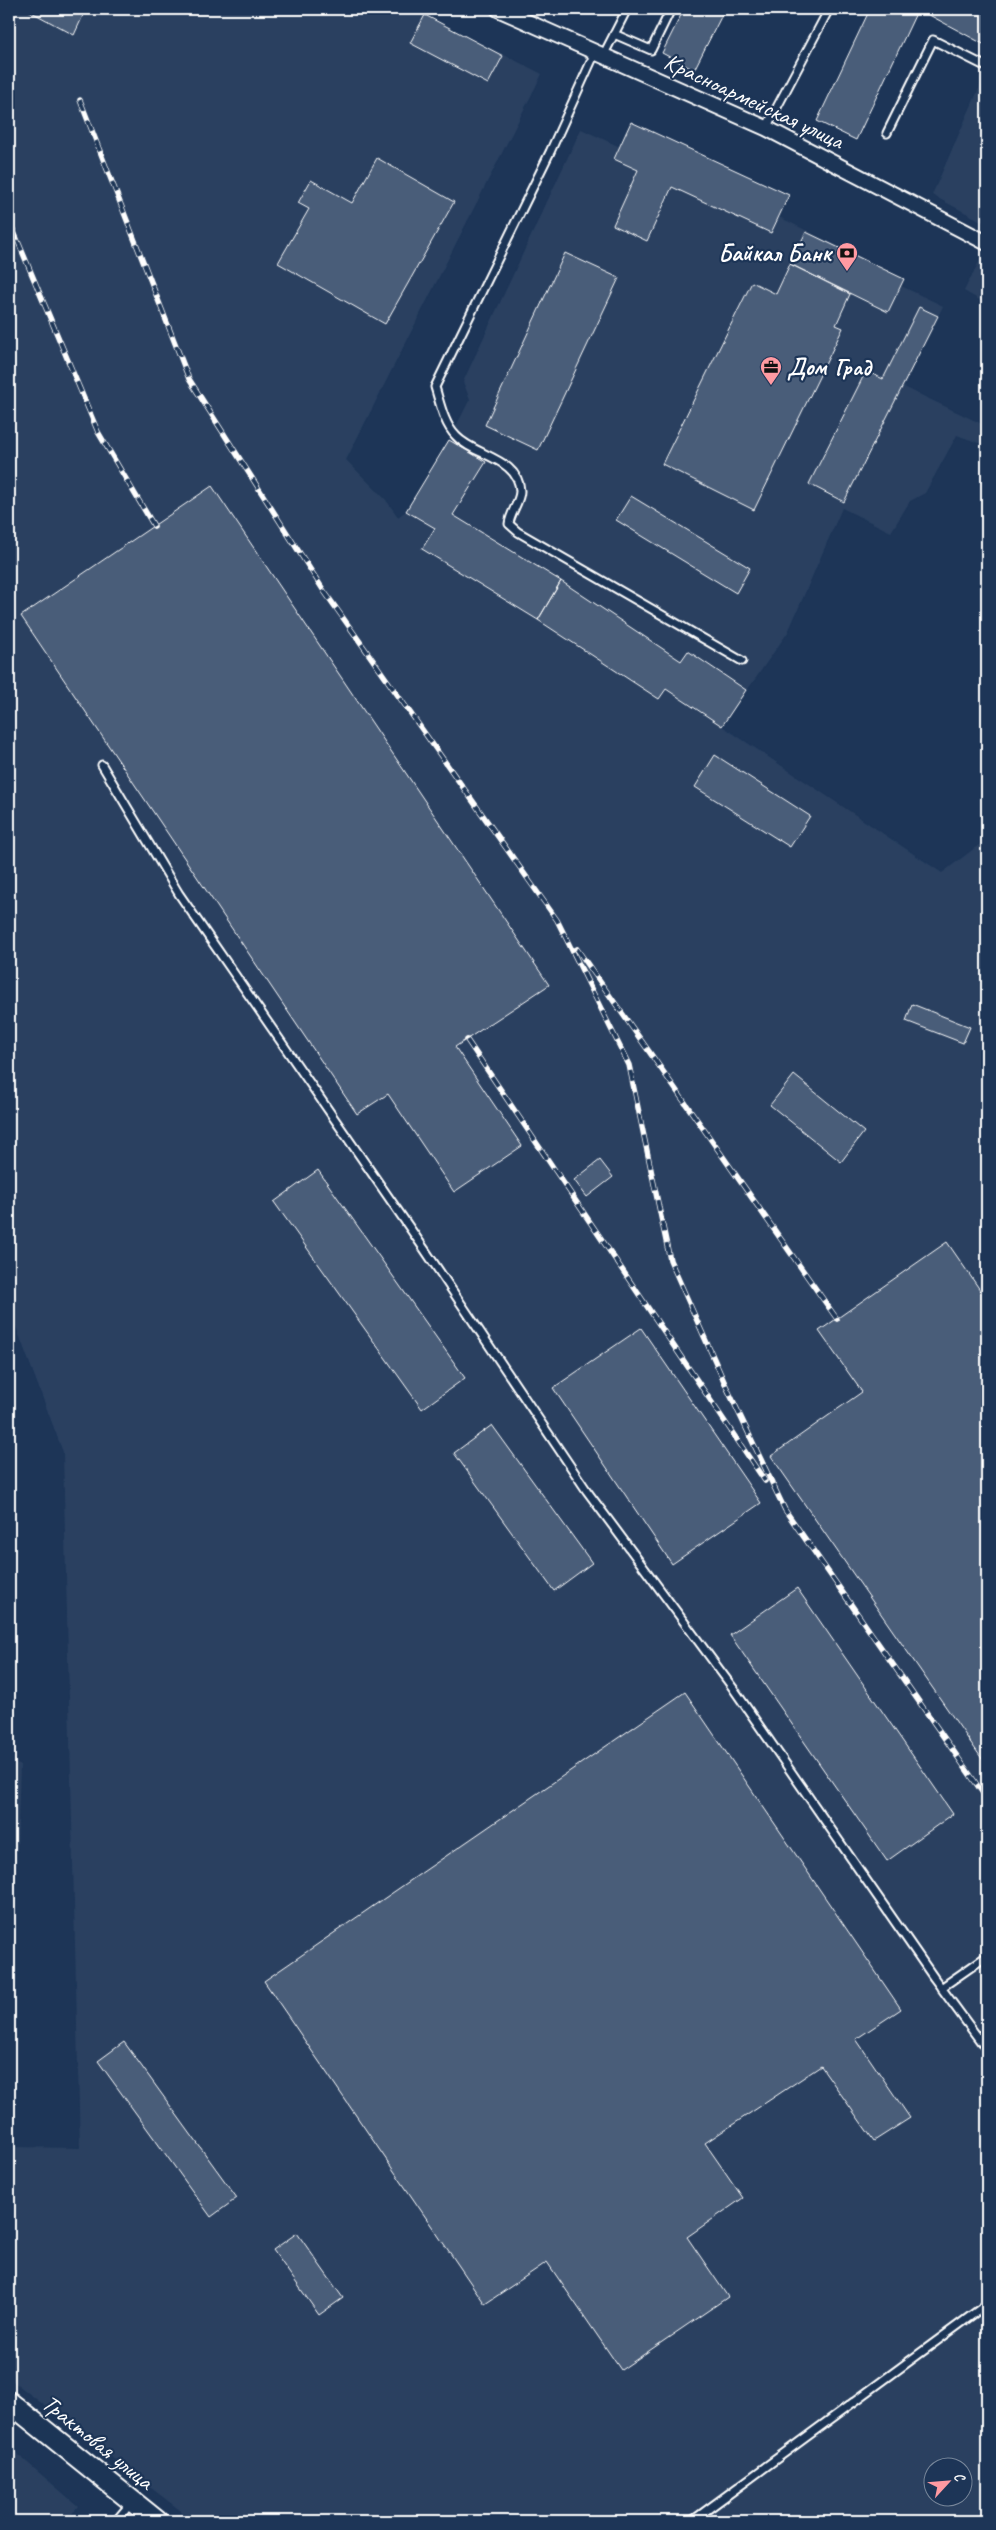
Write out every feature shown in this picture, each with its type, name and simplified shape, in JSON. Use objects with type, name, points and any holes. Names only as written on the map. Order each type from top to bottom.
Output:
[{"type":"main road","name":"Трактовая улица","points":[[9,2402],[157,2521]]},
{"type":"street","name":"Красноармейская улица","points":[[498,9],[766,128],[987,243]]},
{"type":"lane","points":[[627,9],[614,34],[599,54],[435,387],[449,428],[457,438],[508,467],[517,476],[520,493],[510,516],[509,524],[518,532],[742,661]]},
{"type":"lane","points":[[614,34],[651,50],[671,9]]},
{"type":"lane","points":[[766,128],[830,9]]},
{"type":"lane","points":[[887,133],[934,40],[987,66]]},
{"type":"lane","points":[[102,765],[179,894],[425,1250],[587,1490],[732,1688],[941,1988],[987,2050]]},
{"type":"lane","points":[[941,1988],[987,1956]]},
{"type":"lane","points":[[692,2521],[987,2304]]},
{"type":"lane","points":[[116,2521],[132,2502]]},
{"type":"shaded area","points":[[9,9],[413,9],[542,74],[346,460],[386,500],[398,517],[406,511],[449,440],[470,399],[463,382],[581,129],[620,147],[789,195],[779,217],[904,279],[901,286],[943,306],[904,387],[986,426],[987,424],[987,446],[957,435],[925,493],[910,501],[891,532],[842,508],[788,632],[722,726],[942,873],[987,839],[987,2521],[194,2521],[9,2378],[9,2147],[80,2148],[63,1452],[9,1308]]},
{"type":"shaded area","points":[[981,84],[987,87],[987,224],[932,195]]},
{"type":"shaded area","points":[[982,256],[987,258],[987,304],[964,291]]},
{"type":"shaded area","points":[[9,1763],[20,1765],[9,2090]]},
{"type":"shaded area","points":[[9,2447],[78,2506],[66,2521],[9,2521]]},
{"type":"building","points":[[26,9],[86,9],[74,35]]},
{"type":"building","points":[[684,9],[725,9],[694,70],[662,53]]},
{"type":"building","points":[[870,9],[918,9],[856,140],[817,121]]},
{"type":"building","points":[[918,9],[987,9],[987,46]]},
{"type":"building","points":[[425,15],[503,56],[488,84],[410,43]]},
{"type":"building","points":[[631,122],[789,195],[771,233],[672,187],[647,241],[613,225],[638,170],[614,159]]},
{"type":"building","points":[[377,158],[454,202],[385,324],[278,263],[309,209],[298,203],[311,180],[352,203]]},
{"type":"building","name":"Байкал Банк","points":[[806,232],[904,279],[888,312],[790,264]]},
{"type":"building","points":[[565,253],[619,278],[538,450],[485,425]]},
{"type":"building","points":[[790,264],[850,294],[836,325],[843,328],[754,510],[662,464],[752,282],[776,294]]},
{"type":"building","points":[[919,307],[938,316],[844,502],[809,484],[866,371],[883,379]]},
{"type":"building","points":[[449,440],[486,462],[453,515],[561,581],[538,620],[422,549],[435,528],[406,511]]},
{"type":"building","points":[[212,486],[549,985],[455,1047],[522,1146],[454,1192],[388,1094],[357,1114],[21,616]]},
{"type":"building","points":[[631,496],[750,568],[736,593],[616,520]]},
{"type":"building","points":[[561,581],[681,661],[688,651],[746,690],[722,726],[666,689],[659,699],[538,620]]},
{"type":"building","points":[[715,755],[810,816],[790,847],[695,787]]},
{"type":"building","points":[[912,1004],[970,1027],[963,1043],[906,1021]]},
{"type":"building","points":[[794,1075],[864,1132],[841,1162],[770,1105]]},
{"type":"building","points":[[600,1160],[613,1177],[587,1197],[574,1180]]},
{"type":"building","points":[[318,1170],[465,1378],[422,1409],[274,1202]]},
{"type":"building","points":[[947,1242],[987,1300],[987,1766],[771,1456],[862,1392],[819,1331]]},
{"type":"building","points":[[641,1328],[761,1503],[672,1564],[553,1388]]},
{"type":"building","points":[[492,1425],[592,1563],[554,1591],[454,1453]]},
{"type":"building","points":[[797,1588],[953,1814],[887,1861],[730,1635]]},
{"type":"building","points":[[685,1692],[901,2009],[856,2039],[910,2118],[874,2141],[821,2066],[705,2143],[743,2198],[687,2237],[728,2297],[621,2370],[547,2262],[485,2304],[264,1981]]},
{"type":"building","points":[[124,2042],[237,2198],[211,2217],[98,2061]]},
{"type":"building","points":[[297,2233],[343,2298],[319,2315],[273,2250]]},
{"type":"railway","points":[[80,100],[189,379],[324,591],[557,920],[629,1065],[670,1260],[727,1388],[785,1510],[987,1799]]},
{"type":"railway","points":[[9,220],[98,432],[154,526]]},
{"type":"railway","points":[[577,949],[837,1319]]},
{"type":"railway","points":[[467,1040],[765,1481]]},
{"type":"place","name":"Байкал Банк","points":[[847,272]]},
{"type":"place","name":"Дом Град","points":[[771,386]]}]
